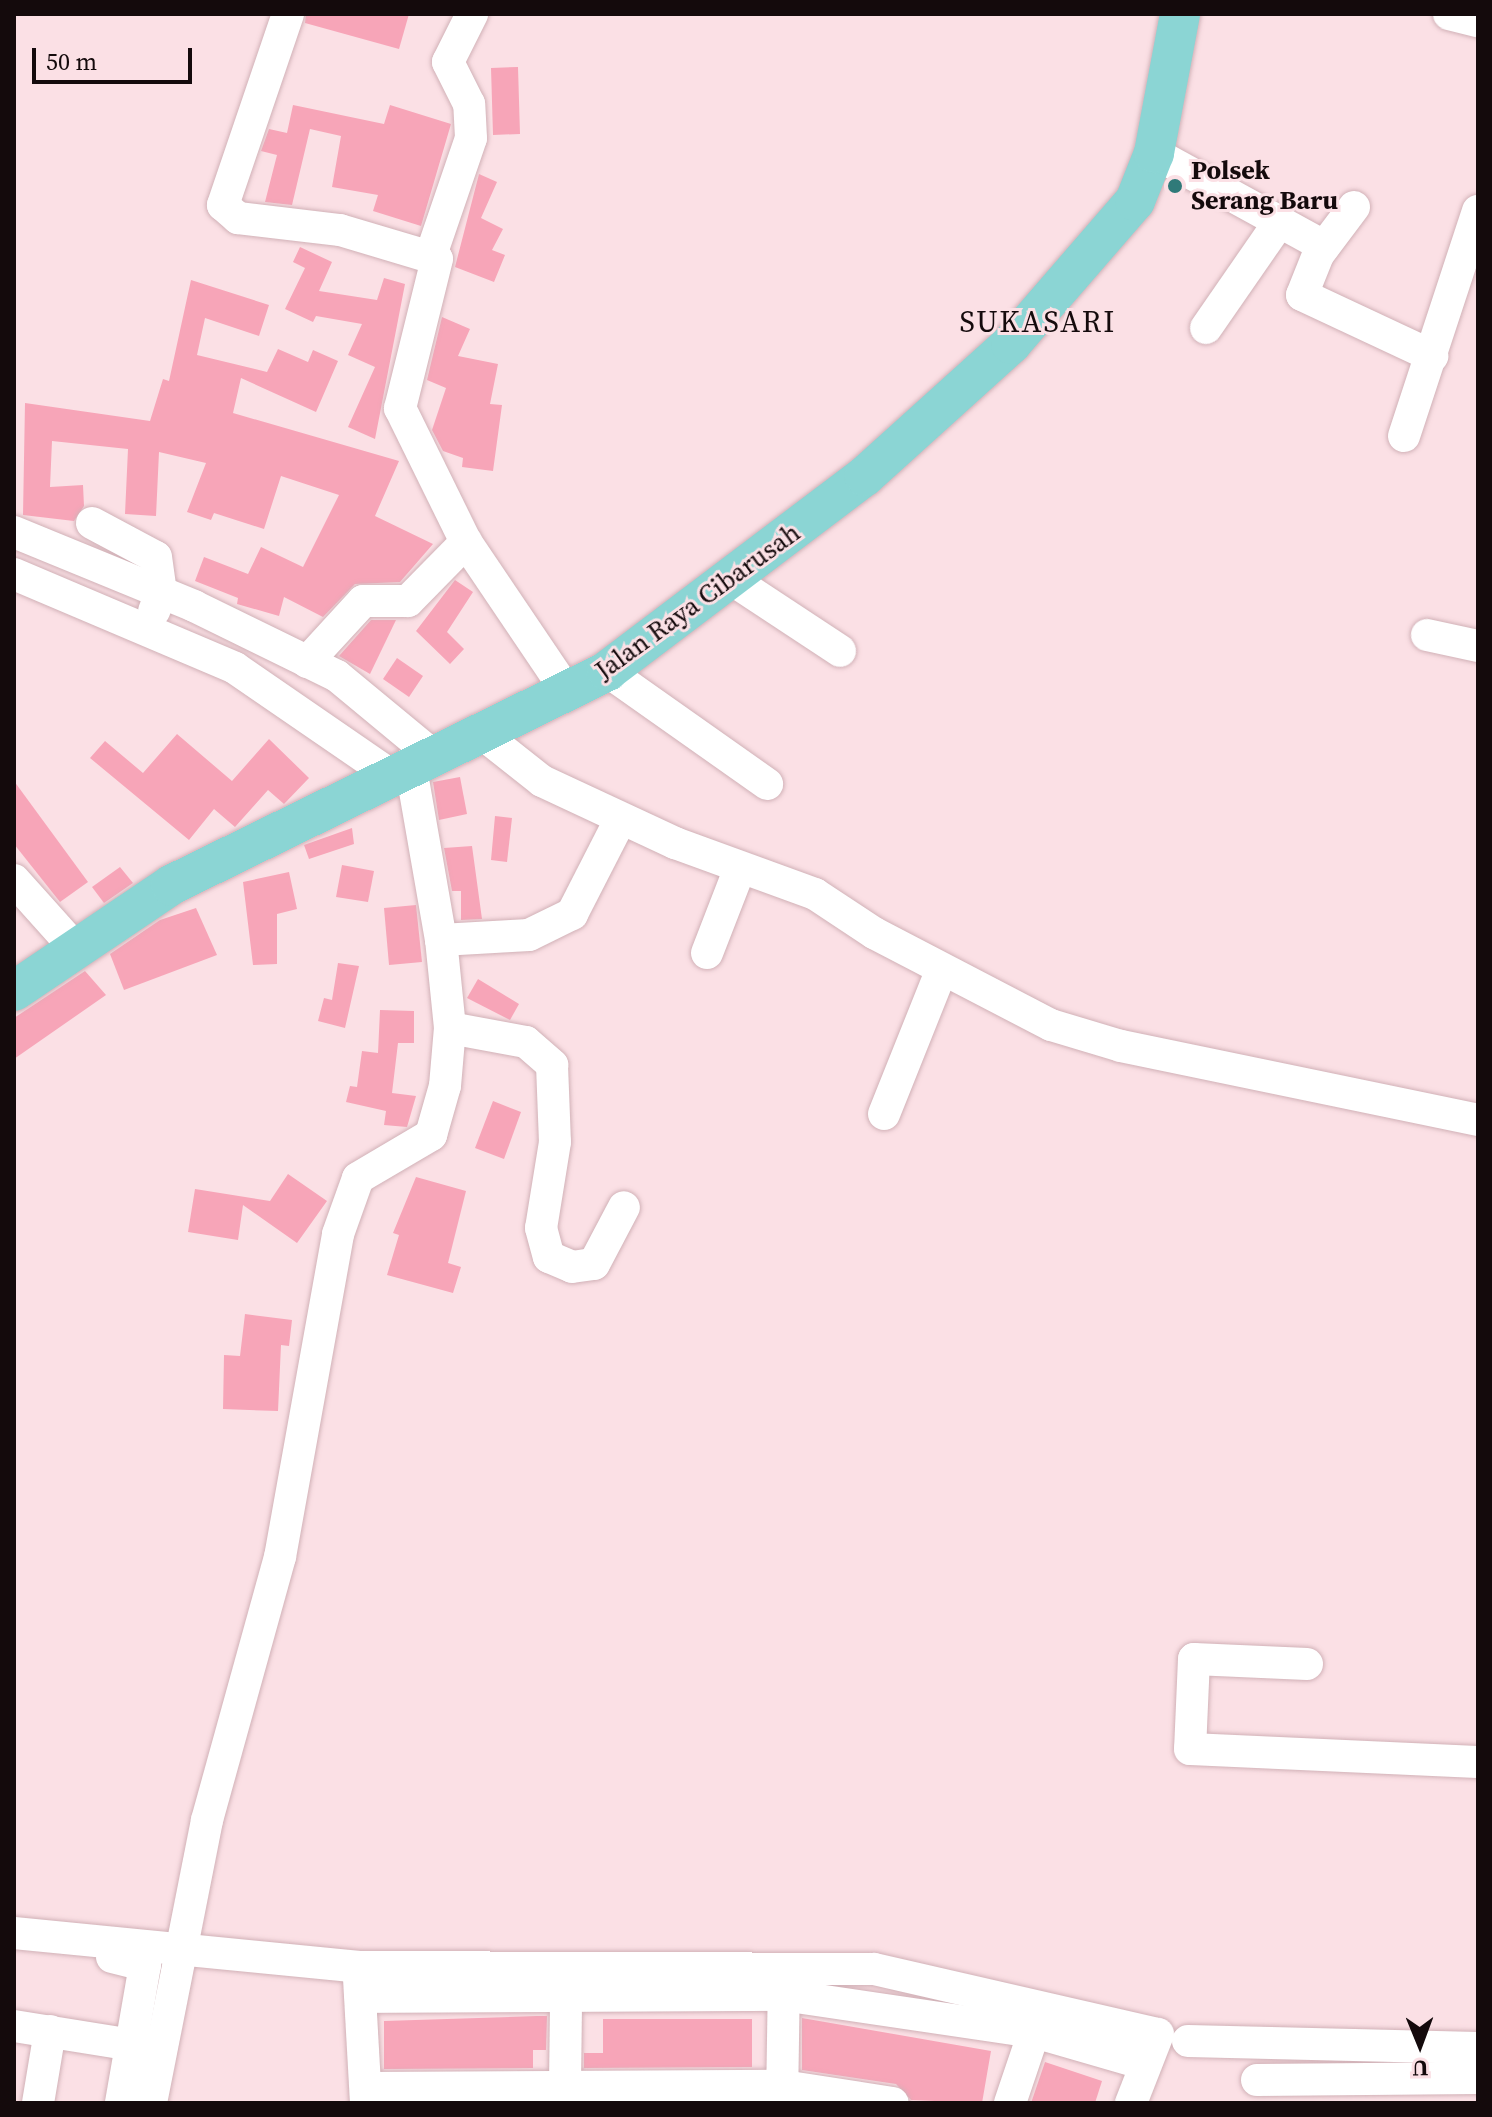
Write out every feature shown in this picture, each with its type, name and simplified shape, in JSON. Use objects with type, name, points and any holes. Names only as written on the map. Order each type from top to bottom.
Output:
[{"type":"main road","name":"Jalan Raya Cibarusah","points":[[14,991],[171,885],[409,763],[607,671],[734,581],[865,476],[1011,344],[1125,215],[1154,153],[1180,14]]},
{"type":"street","points":[[288,14],[272,75],[231,173],[228,213],[432,252]]},
{"type":"street","points":[[472,14],[448,62],[469,104],[471,138],[432,252],[438,268],[400,408],[466,542],[567,692]]},
{"type":"street","points":[[1449,14],[1478,21]]},
{"type":"street","points":[[1154,153],[1324,246]]},
{"type":"street","points":[[1354,207],[1324,246],[1302,295],[1432,356]]},
{"type":"street","points":[[1404,436],[1478,211]]},
{"type":"street","points":[[1206,328],[1280,221]]},
{"type":"street","points":[[92,523],[156,557],[161,593],[145,633]]},
{"type":"street","points":[[14,532],[161,593],[337,676],[409,763],[441,940],[450,1028],[431,1135],[358,1178],[338,1234],[280,1557],[224,1750],[151,2103]]},
{"type":"street","points":[[307,662],[363,601],[408,601],[466,542]]},
{"type":"street","points":[[14,574],[145,633],[235,668],[409,763]]},
{"type":"street","points":[[734,581],[840,651]]},
{"type":"street","points":[[1427,635],[1478,646]]},
{"type":"street","points":[[607,671],[767,784]]},
{"type":"street","points":[[480,732],[531,774],[620,820],[815,894],[942,969],[1037,1019],[1121,1046],[1478,1120]]},
{"type":"street","points":[[441,940],[529,935],[572,914],[597,877],[620,820]]},
{"type":"street","points":[[707,953],[740,868]]},
{"type":"street","points":[[14,880],[75,948]]},
{"type":"street","points":[[884,1114],[942,969]]},
{"type":"street","points":[[450,1028],[526,1042],[552,1065],[555,1142],[541,1228],[549,1257],[572,1267],[594,1264],[624,1207]]},
{"type":"street","points":[[1307,1664],[1194,1659],[1190,1749],[1478,1762]]},
{"type":"street","points":[[14,1933],[181,1954],[360,1982],[566,1998],[784,1980],[874,1969],[1237,2055],[1253,2092],[1293,2092],[1478,2078]]},
{"type":"street","points":[[14,1943],[143,1962],[121,2103]]},
{"type":"street","points":[[360,1982],[784,1980],[1034,2032],[1145,2064]]},
{"type":"street","points":[[783,2095],[784,1980]]},
{"type":"street","points":[[360,1982],[367,2095],[546,2092],[783,2095],[893,2103]]},
{"type":"street","points":[[546,2092],[566,1998]]},
{"type":"street","points":[[14,2026],[132,2045]]},
{"type":"street","points":[[38,2103],[50,2031]]},
{"type":"street","points":[[1010,2103],[1034,2032]]},
{"type":"street","points":[[1131,2103],[1145,2064],[1173,2038],[1478,2048]]},
{"type":"building","points":[[306,14],[409,14],[399,49],[305,23]]},
{"type":"building","points":[[518,67],[520,134],[493,135],[491,68]]},
{"type":"building","points":[[293,105],[384,124],[390,105],[451,124],[421,226],[373,211],[378,195],[332,187],[341,136],[310,129],[292,205],[265,202],[277,155],[261,151],[269,129],[287,133]]},
{"type":"building","points":[[479,174],[497,182],[481,218],[503,229],[492,250],[505,255],[494,282],[455,267]]},
{"type":"building","points":[[300,247],[332,262],[319,291],[377,300],[384,278],[405,284],[375,439],[348,427],[375,367],[348,355],[362,324],[316,316],[313,322],[285,309],[305,268],[293,262]]},
{"type":"building","points":[[191,280],[269,305],[259,336],[205,318],[197,355],[267,372],[278,349],[308,362],[313,350],[338,361],[316,412],[241,378],[233,413],[399,461],[375,516],[433,544],[400,582],[355,584],[323,617],[284,597],[279,616],[237,604],[238,598],[195,581],[204,557],[248,574],[261,547],[303,567],[339,495],[281,476],[264,529],[214,513],[211,520],[187,512],[206,463],[159,452],[156,516],[125,514],[128,449],[52,441],[50,487],[83,485],[84,506],[74,521],[23,515],[25,403],[150,421],[163,379],[169,381]]},
{"type":"building","points":[[442,317],[470,329],[458,356],[498,364],[490,404],[502,405],[493,471],[462,467],[463,458],[443,451],[432,430],[446,388],[427,380]]},
{"type":"building","points":[[455,580],[473,592],[447,632],[464,649],[450,664],[416,631]]},
{"type":"building","points":[[371,620],[396,620],[370,674],[339,656]]},
{"type":"building","points":[[397,658],[423,676],[409,697],[383,679]]},
{"type":"building","points":[[177,734],[232,781],[269,739],[309,778],[284,804],[268,790],[235,827],[214,809],[189,840],[90,758],[105,741],[143,773]]},
{"type":"building","points":[[460,777],[467,814],[439,820],[433,782]]},
{"type":"building","points":[[14,781],[88,882],[60,902],[14,844]]},
{"type":"building","points":[[495,816],[512,818],[507,862],[491,860]]},
{"type":"building","points":[[352,828],[354,844],[309,859],[304,845]]},
{"type":"building","points":[[472,846],[482,919],[461,920],[461,891],[452,891],[444,848]]},
{"type":"building","points":[[342,865],[374,871],[368,902],[336,897]]},
{"type":"building","points":[[120,867],[133,883],[104,903],[92,887]]},
{"type":"building","points":[[289,872],[297,909],[277,914],[277,964],[253,965],[243,882]]},
{"type":"building","points":[[416,905],[422,962],[389,965],[384,908]]},
{"type":"building","points":[[196,908],[217,955],[124,990],[110,954],[160,920]]},
{"type":"building","points":[[338,963],[359,966],[345,1028],[318,1021],[324,998],[332,1000]]},
{"type":"building","points":[[85,971],[106,995],[14,1059],[14,1018]]},
{"type":"building","points":[[478,979],[519,1004],[510,1020],[467,998]]},
{"type":"building","points":[[380,1010],[414,1011],[414,1043],[398,1043],[392,1093],[416,1096],[407,1127],[384,1125],[386,1111],[346,1102],[350,1086],[357,1087],[362,1051],[378,1053]]},
{"type":"building","points":[[493,1101],[521,1112],[504,1159],[475,1148]]},
{"type":"building","points":[[288,1174],[327,1201],[297,1243],[243,1205],[238,1240],[188,1232],[195,1189],[270,1201]]},
{"type":"building","points":[[416,1177],[466,1191],[448,1263],[461,1267],[453,1293],[387,1275],[399,1235],[393,1233]]},
{"type":"building","points":[[245,1314],[292,1320],[289,1346],[281,1345],[278,1411],[223,1409],[224,1355],[240,1356]]},
{"type":"building","points":[[547,2016],[546,2050],[533,2050],[533,2068],[384,2069],[384,2021]]},
{"type":"building","points":[[802,2018],[991,2051],[982,2103],[911,2100],[896,2084],[802,2070]]},
{"type":"building","points":[[603,2019],[752,2019],[752,2067],[584,2068],[584,2053],[603,2053]]},
{"type":"building","points":[[1045,2062],[1102,2081],[1095,2103],[1031,2103]]},
{"type":"place","name":"Polsek Serang Baru","points":[[1175,186]]},
{"type":"district","name":"SUKASARI","points":[[1038,322]]}]
